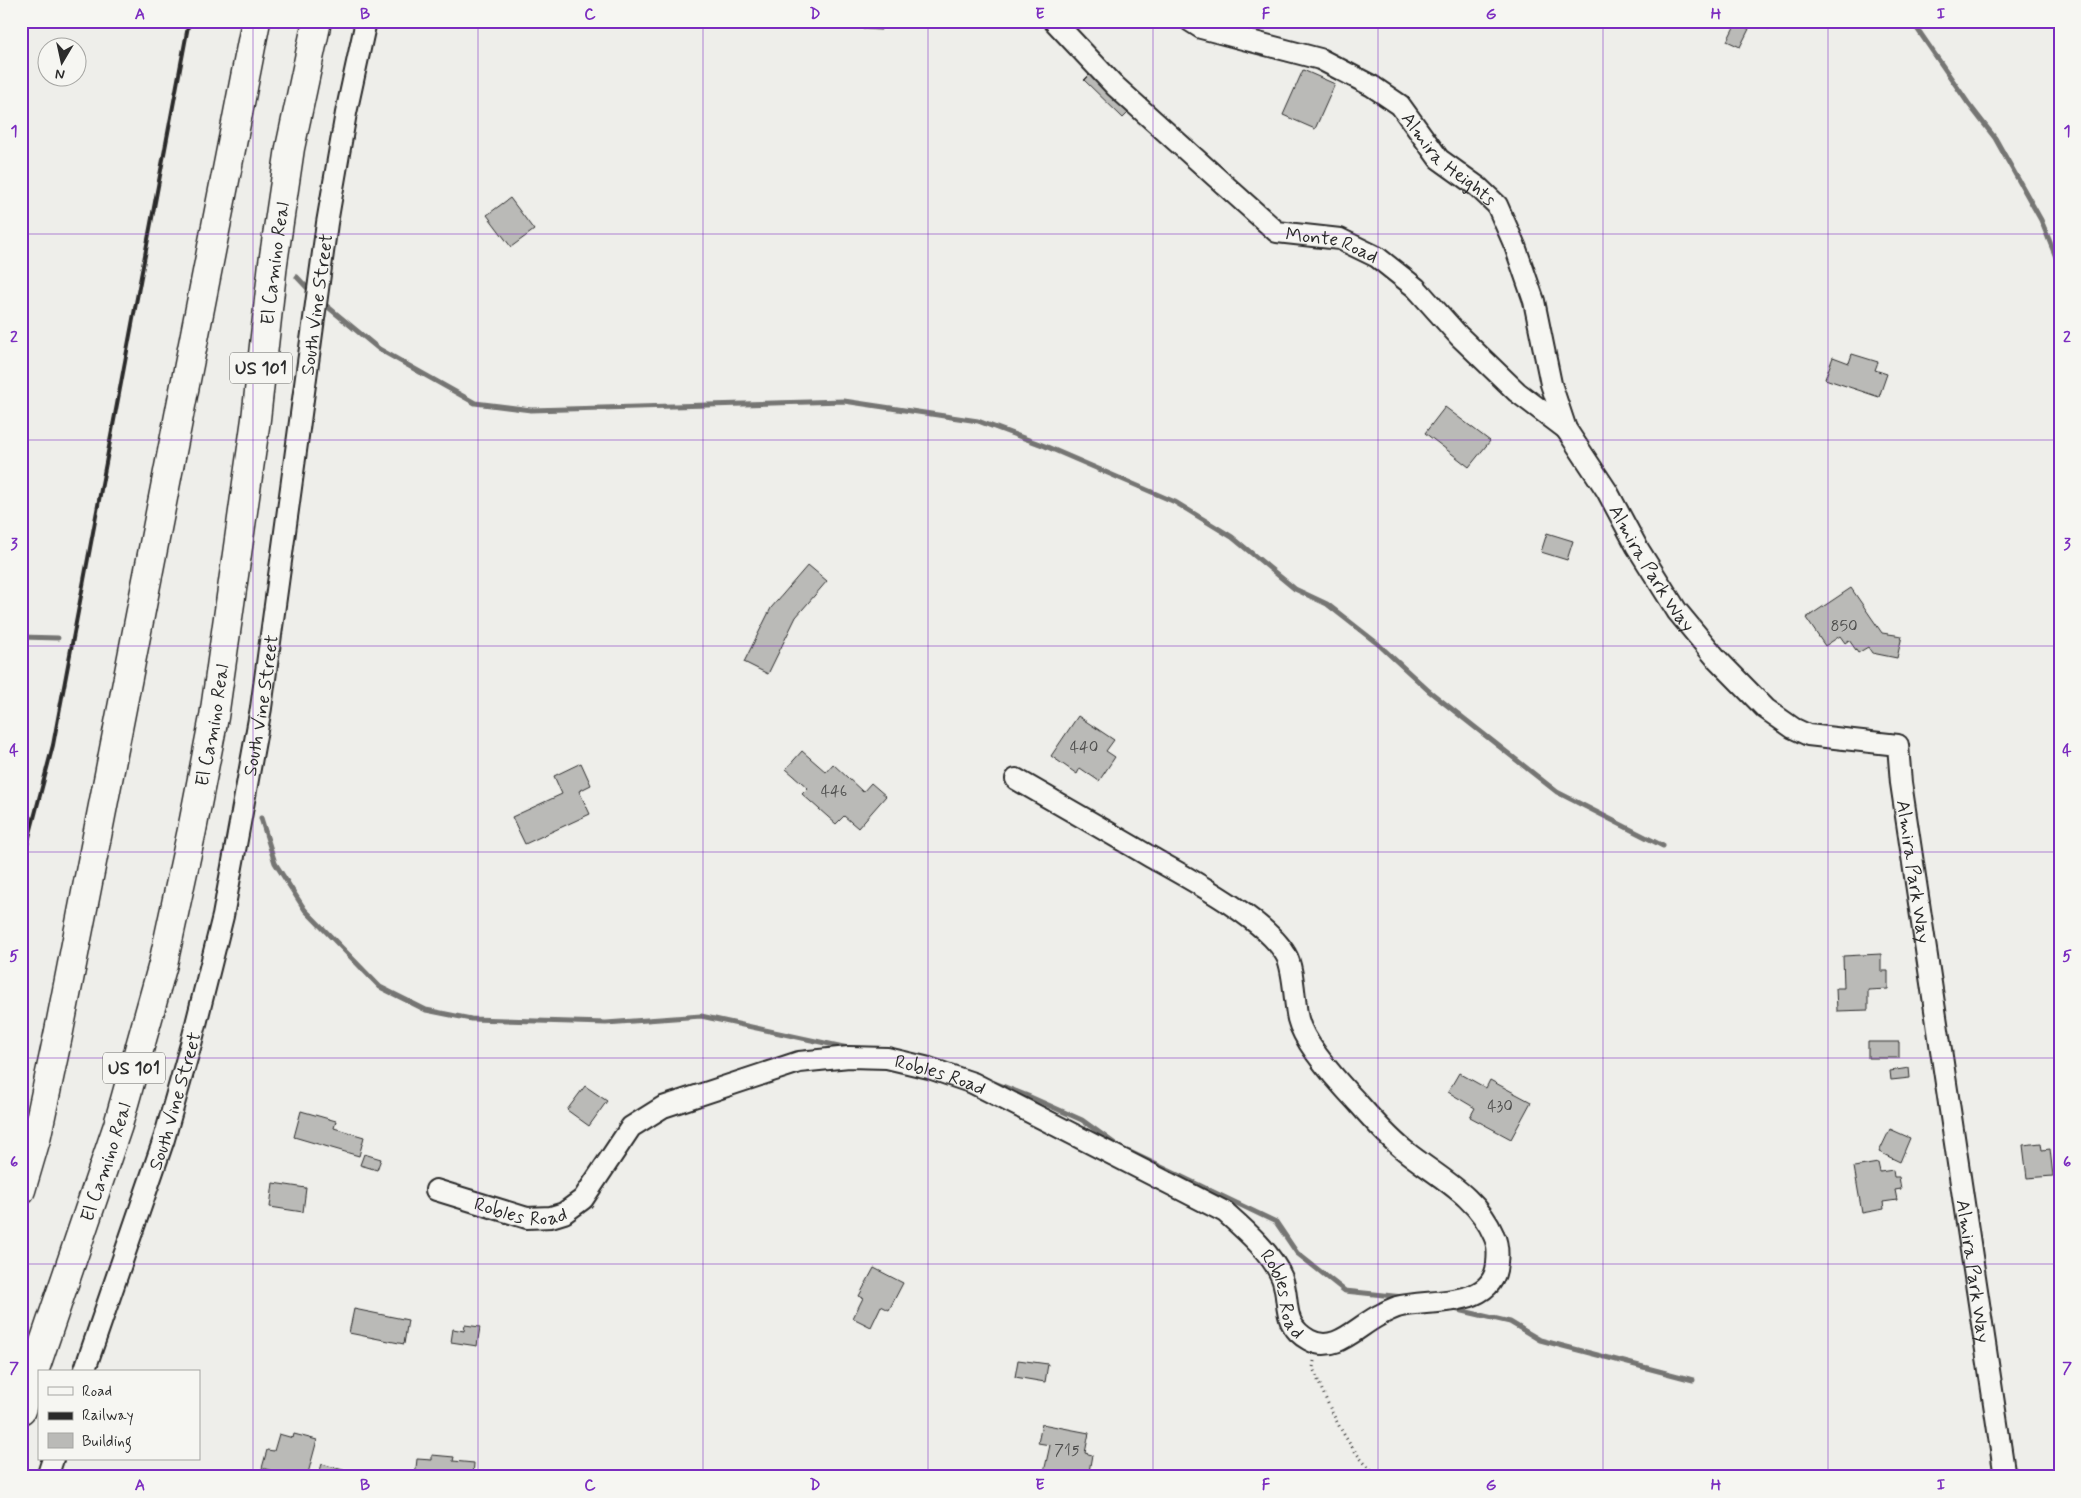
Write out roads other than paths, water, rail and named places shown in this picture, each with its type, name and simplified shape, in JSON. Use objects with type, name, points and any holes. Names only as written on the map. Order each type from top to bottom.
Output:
[{"type":"highway","points":[[21,1190],[36,1140],[140,623],[256,21]]},
{"type":"highway","name":"El Camino Real","points":[[21,1410],[118,1125],[163,964],[192,830],[214,717],[256,419],[273,263],[290,148],[317,21]]},
{"type":"highway","points":[[21,1174],[36,1140]]},
{"type":"street","name":"South Vine Street","points":[[85,1370],[164,1138],[192,1044],[223,916],[251,773],[327,223],[346,112],[366,21]]},
{"type":"street","name":"Monte Road","points":[[1054,21],[1115,86],[1277,232],[1340,239],[1377,257],[1416,288],[1459,336],[1517,392],[1566,429]]},
{"type":"street","name":"Almira Heights","points":[[1190,21],[1201,28],[1320,59],[1372,86],[1400,105],[1439,159],[1478,186],[1497,205],[1515,246],[1534,301],[1551,384],[1566,429]]},
{"type":"street","name":"Almira Park Way","points":[[1566,429],[1607,491],[1637,547],[1678,611],[1716,658],[1766,709],[1792,728],[1808,735],[1898,744],[1903,793],[2005,1477]]},
{"type":"street","name":"Robles Road","points":[[436,1190],[527,1218],[551,1218],[564,1213],[583,1199],[631,1128],[663,1107],[799,1062],[849,1057],[886,1058],[929,1068],[973,1083],[1225,1212],[1256,1240],[1282,1278],[1288,1318],[1299,1334],[1316,1343],[1335,1342],[1349,1336],[1377,1316],[1396,1307],[1452,1301],[1473,1295],[1488,1287],[1495,1276],[1498,1251],[1495,1237],[1481,1212],[1454,1186],[1404,1149],[1358,1103],[1312,1047],[1298,1022],[1288,956],[1276,942],[1253,921],[1196,884],[1016,779]]},
{"type":"street","points":[[47,1477],[53,1460]]},
{"type":"waterway","points":[[1912,21],[1968,103],[1995,138],[2041,220],[2060,267]]},
{"type":"waterway","points":[[297,277],[312,293]]},
{"type":"waterway","points":[[322,302],[379,349],[475,403],[531,410],[844,401],[978,421],[1045,446],[1175,502],[1232,537],[1295,589],[1327,604],[1378,644],[1429,691],[1557,792],[1663,846]]},
{"type":"waterway","points":[[21,637],[58,638]]},
{"type":"waterway","points":[[261,818],[275,863],[305,910],[380,987],[426,1010],[471,1019],[606,1023],[701,1016],[848,1048]]},
{"type":"waterway","points":[[992,1082],[1082,1120],[1118,1146]]},
{"type":"waterway","points":[[1130,1152],[1276,1222],[1297,1253],[1345,1291],[1403,1297]]},
{"type":"waterway","points":[[1450,1308],[1510,1322],[1540,1340],[1693,1380]]},
{"type":"railway","points":[[21,868],[53,745],[189,21]]}]
